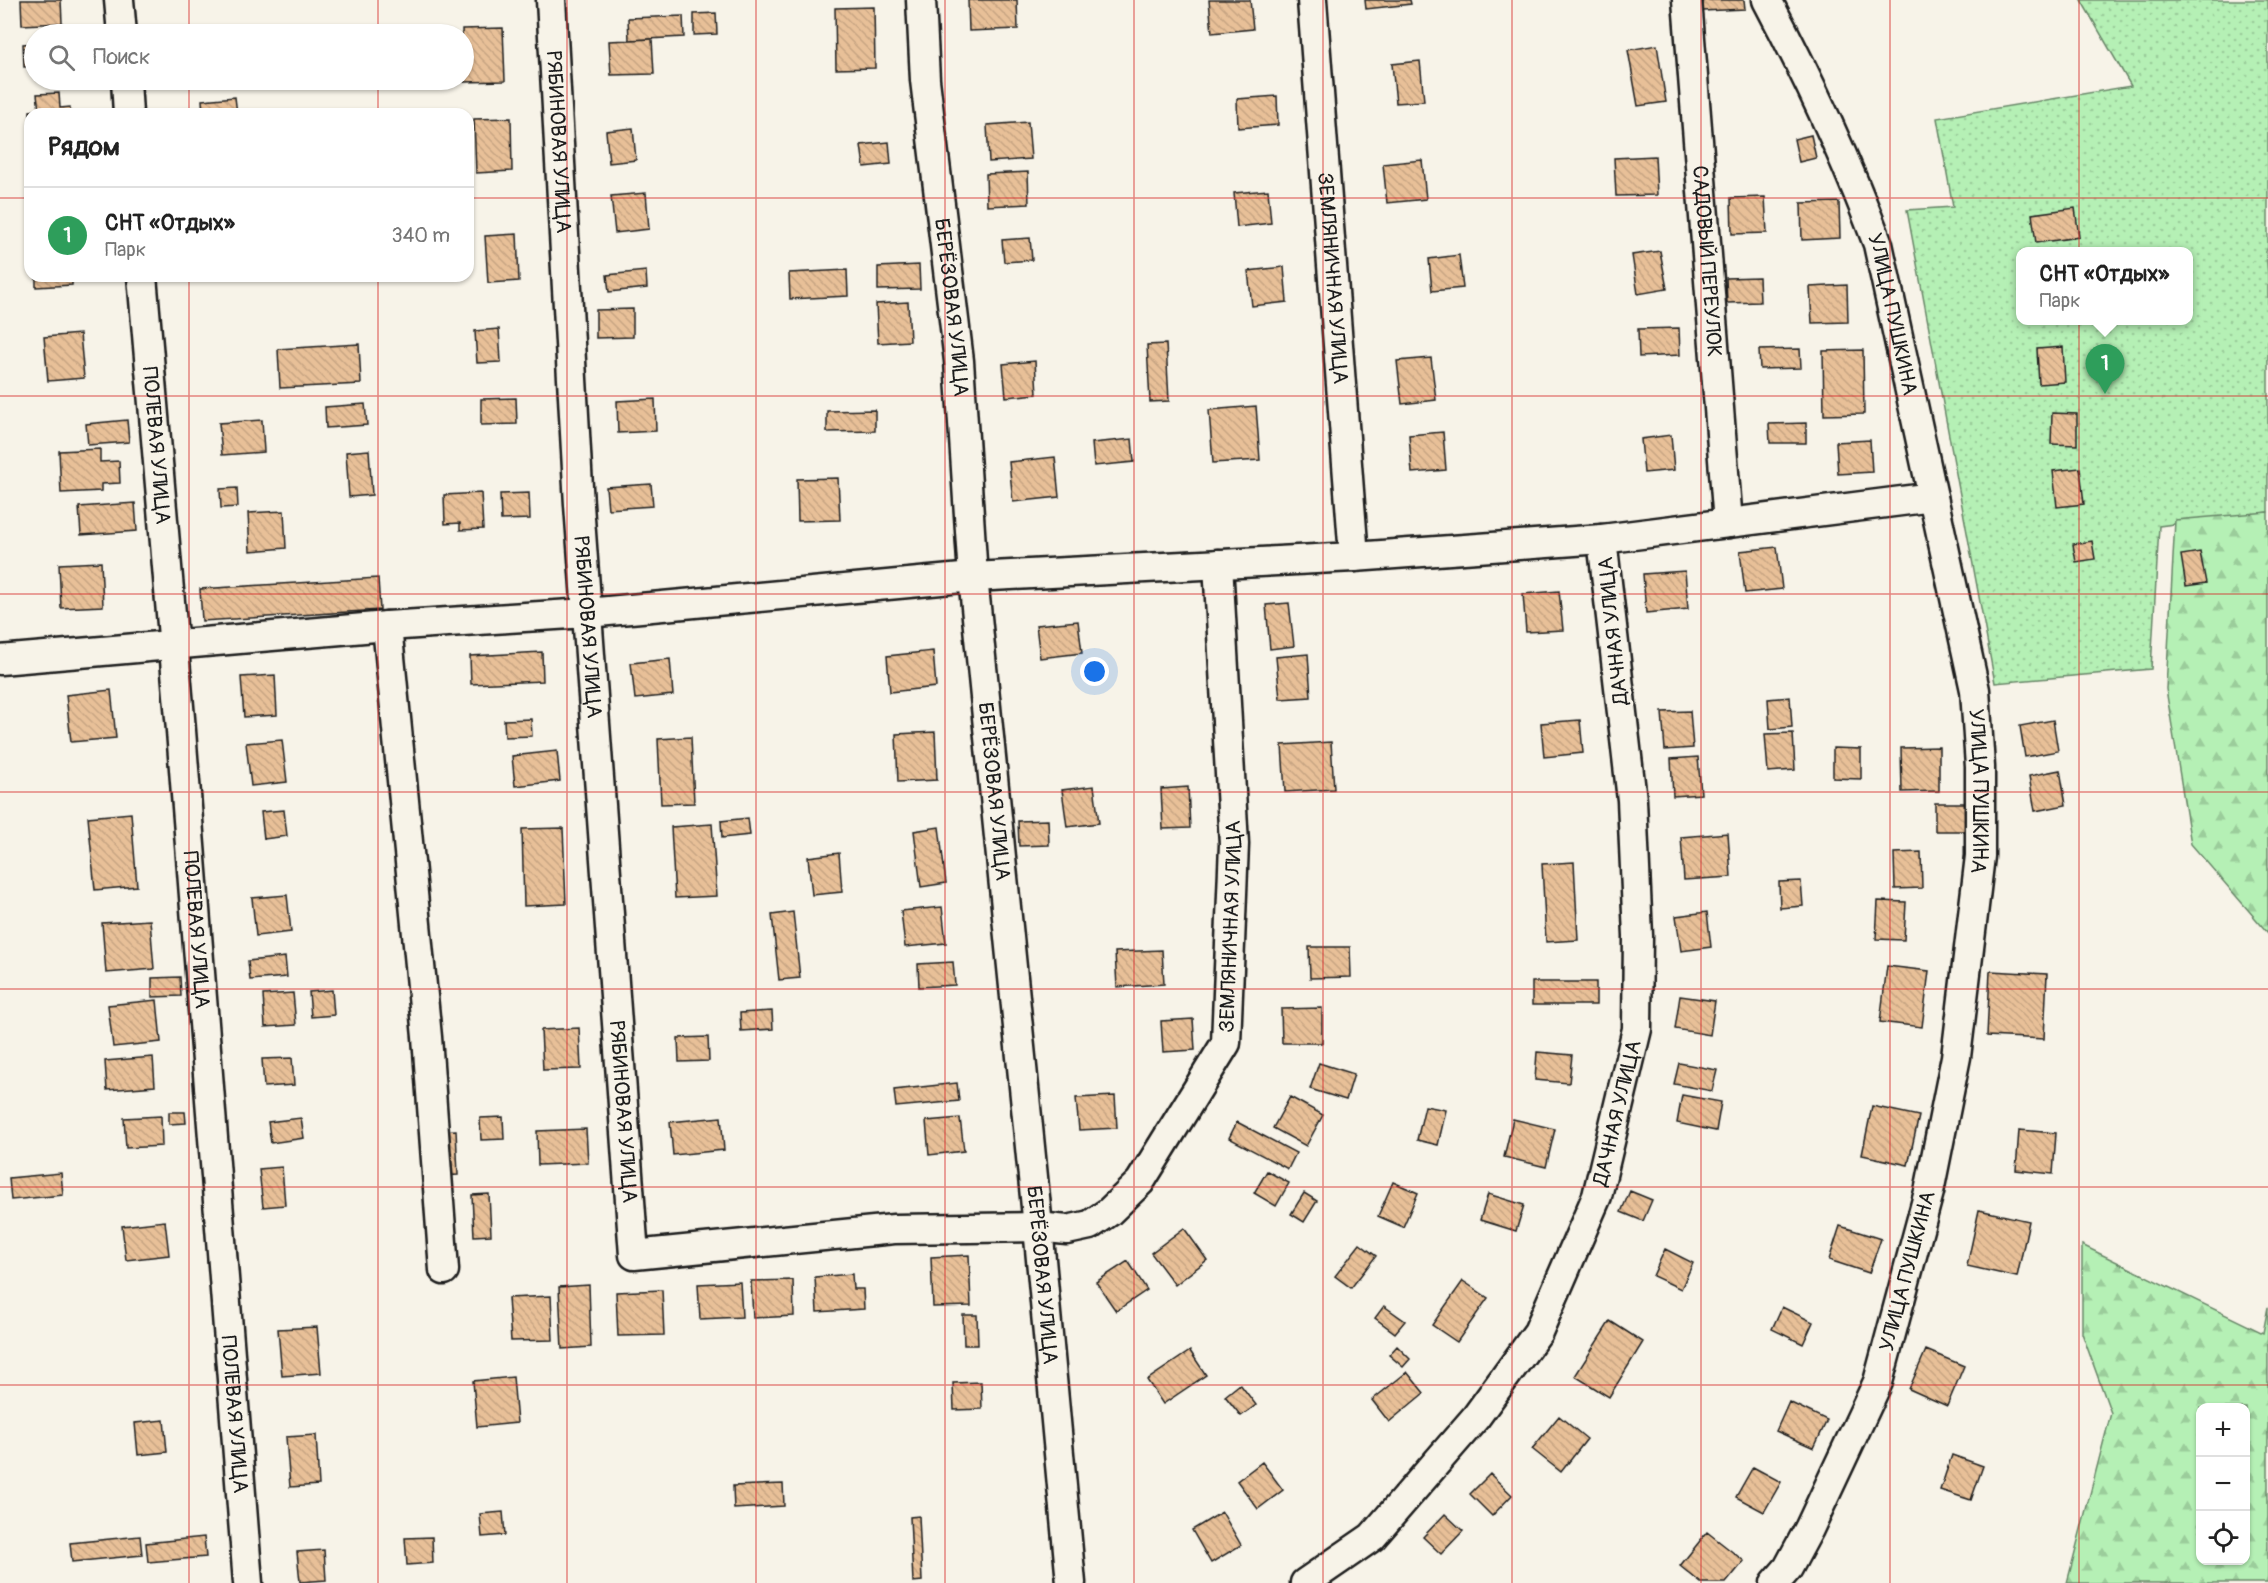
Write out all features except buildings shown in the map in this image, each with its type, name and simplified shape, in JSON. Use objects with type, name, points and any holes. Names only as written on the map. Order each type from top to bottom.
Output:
[{"type":"street","points":[[119,0],[121,24]]},
{"type":"street","name":"РЯБИНОВАЯ УЛИЦА","points":[[551,0],[586,613],[634,1255]]},
{"type":"street","name":"БЕРЁЗОВАЯ УЛИЦА","points":[[921,0],[924,80],[959,361],[972,577],[1038,1227],[1071,1583]]},
{"type":"street","name":"ЗЕМЛЯНИЧНАЯ УЛИЦА","points":[[1312,0],[1354,556]]},
{"type":"street","name":"САДОВЫЙ ПЕРЕУЛОК","points":[[1687,0],[1728,523]]},
{"type":"street","name":"УЛИЦА ПУШКИНА","points":[[1767,0],[1802,66],[1862,201],[1878,244],[1975,690],[1980,767],[1980,856],[1956,1057],[1929,1192],[1878,1382],[1809,1529],[1788,1568],[1775,1583]]},
{"type":"street","points":[[127,90],[128,108]]},
{"type":"street","name":"ПОЛЕВАЯ УЛИЦА","points":[[142,282],[181,730],[248,1583]]},
{"type":"street","points":[[0,660],[387,626],[586,613],[972,577],[1354,556],[1602,539],[1933,497]]},
{"type":"street","name":"ДАЧНАЯ УЛИЦА","points":[[1305,1583],[1372,1537],[1476,1417],[1538,1332],[1597,1196],[1637,1029],[1638,936],[1632,800],[1602,539]]},
{"type":"street","name":"ЗЕМЛЯНИЧНАЯ УЛИЦА","points":[[634,1255],[894,1229],[1038,1227],[1067,1230],[1090,1224],[1128,1196],[1140,1182],[1226,1043],[1234,844],[1218,564]]},
{"type":"street","points":[[387,626],[427,1036],[444,1270]]},
{"type":"green space","points":[[2081,0],[2268,0],[2268,247],[2266,252],[2268,275],[2268,512],[2159,526],[2151,669],[1995,683],[1907,210],[1953,207],[1937,118],[2131,86]]},
{"type":"green space","points":[[2268,512],[2268,933],[2191,844],[2166,689],[2175,520]]},
{"type":"green space","points":[[2082,1245],[2263,1333],[2268,1307],[2268,1583],[2067,1583],[2111,1413],[2082,1333]]},
{"type":"place","name":"СНТ «Отдых»","points":[[2105,394]]}]
